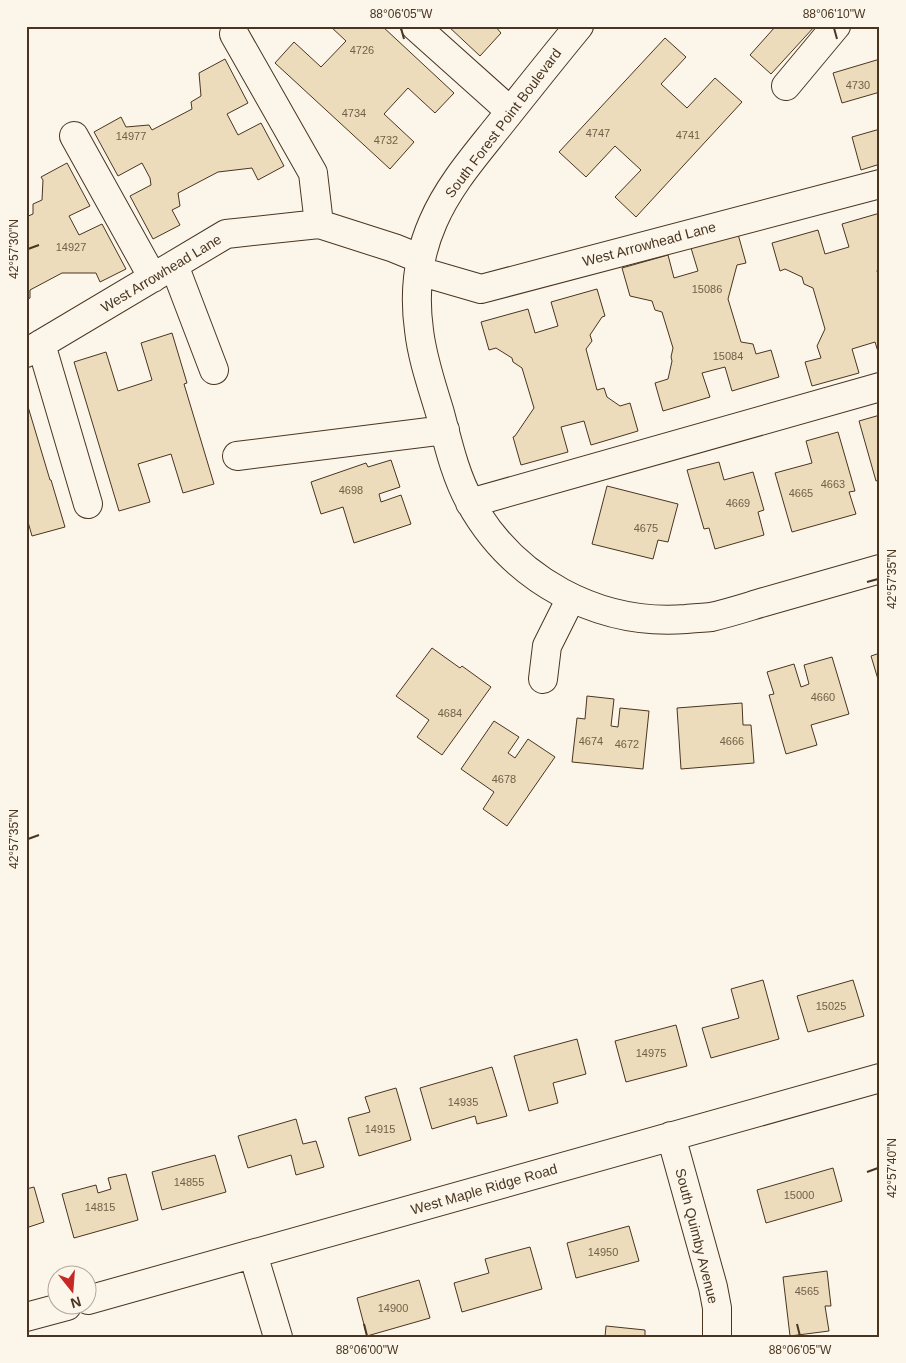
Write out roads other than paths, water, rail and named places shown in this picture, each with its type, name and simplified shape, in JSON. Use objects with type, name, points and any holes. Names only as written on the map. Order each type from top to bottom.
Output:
[{"type":"street","points":[[415,26],[510,111]]},
{"type":"street","name":"South Forest Point Boulevard","points":[[578,26],[468,164],[445,197],[432,224],[420,265],[417,294],[419,331],[429,375],[459,479],[470,503],[491,534],[517,562],[542,582],[571,598],[604,611],[635,618],[666,621],[710,617],[880,569]]},
{"type":"street","points":[[786,86],[836,26]]},
{"type":"street","points":[[234,34],[313,173],[319,224]]},
{"type":"street","points":[[74,136],[164,272],[214,370]]},
{"type":"street","name":"West Arrowhead Lane","points":[[34,348],[226,234],[319,224],[394,248],[420,265],[481,289],[880,184]]},
{"type":"street","points":[[34,348],[88,504]]},
{"type":"street","points":[[470,503],[880,386]]},
{"type":"street","points":[[237,456],[445,430]]},
{"type":"street","points":[[543,678],[547,646],[571,598]]},
{"type":"street","name":"West Maple Ridge Road","points":[[98,1297],[880,1078]]},
{"type":"street","name":"South Quimby Avenue","points":[[671,1136],[713,1287],[717,1308],[717,1337]]},
{"type":"street","points":[[253,1254],[278,1337]]},
{"type":"street","points":[[26,1317],[48,1311]]}]
